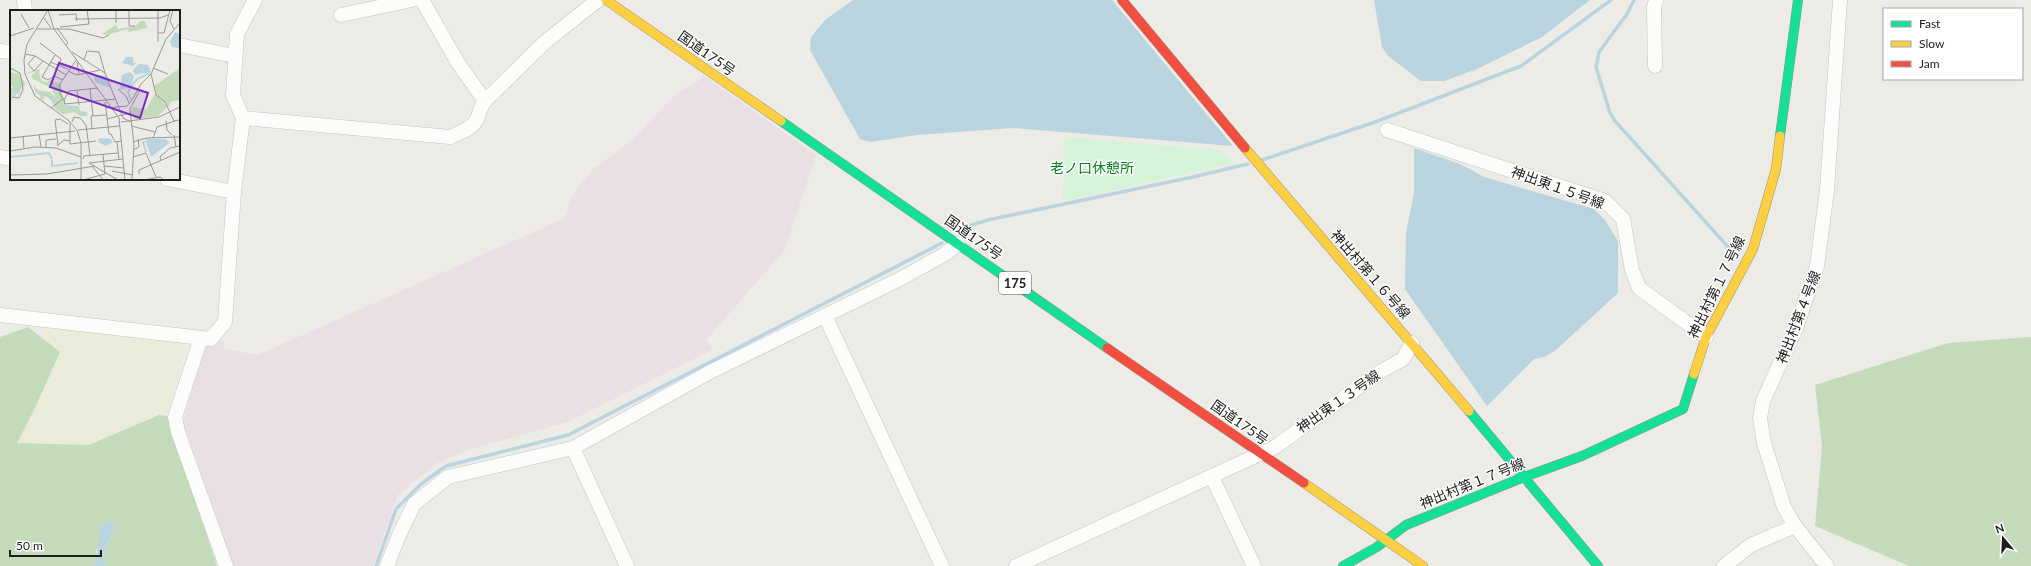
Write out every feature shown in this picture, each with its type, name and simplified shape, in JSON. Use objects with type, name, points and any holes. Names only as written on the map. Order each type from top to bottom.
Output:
[{"type":"main road","name":"国道175号","points":[[606,0],[1259,453],[1388,540],[1423,566]]},
{"type":"main road","name":"神出村第１６号線","points":[[1122,0],[1262,169],[1412,343],[1598,566]]},
{"type":"main road","name":"神出村第１７号線","points":[[1343,566],[1388,540],[1406,525],[1524,477],[1582,456],[1683,409],[1706,337],[1753,249],[1776,170],[1798,0]]},
{"type":"street","points":[[24,0],[25,10]]},
{"type":"street","points":[[0,315],[211,339],[225,322],[234,192],[243,118],[234,95],[237,34],[255,0]]},
{"type":"street","points":[[342,15],[412,0]]},
{"type":"street","points":[[422,0],[458,63],[485,101]]},
{"type":"street","points":[[243,118],[450,136],[464,131],[476,121],[480,107],[485,101],[545,42],[598,0]]},
{"type":"street","points":[[1655,66],[1654,7],[1656,0]]},
{"type":"street","name":"神出村第４号線","points":[[1827,566],[1795,526],[1784,507],[1772,464],[1764,443],[1760,418],[1763,401],[1796,328],[1817,266],[1827,190],[1840,0]]},
{"type":"street","points":[[180,45],[235,56]]},
{"type":"street","points":[[0,51],[10,52]]},
{"type":"street","name":"神出東１５号線","points":[[1387,130],[1605,201],[1623,219],[1632,270],[1639,288],[1706,337]]},
{"type":"street","points":[[0,157],[10,159]]},
{"type":"street","points":[[172,180],[234,192]]},
{"type":"street","points":[[388,566],[399,535],[414,504],[448,477],[573,448],[708,373],[902,278],[945,254],[958,244]]},
{"type":"street","points":[[825,316],[942,566]]},
{"type":"street","points":[[201,338],[175,417],[180,438],[226,566]]},
{"type":"street","name":"神出東１３号線","points":[[1016,566],[1212,477],[1259,453],[1275,447],[1378,372],[1403,359],[1412,343]]},
{"type":"street","points":[[573,448],[627,566]]},
{"type":"street","points":[[1212,477],[1254,566]]},
{"type":"street","points":[[1724,566],[1751,545],[1795,526]]},
{"type":"shaded area","points":[[705,77],[816,155],[784,251],[706,340],[712,350],[568,422],[468,450],[437,463],[398,495],[373,566],[233,566],[183,421],[205,346],[223,340],[224,349],[258,355],[565,218],[571,197],[592,170],[631,141],[677,93]]},
{"type":"green space","name":"老ノ口休憩所","points":[[1064,137],[1223,151],[1233,163],[1063,201]]},
{"type":"green space","points":[[51,325],[183,341],[186,344],[167,416],[159,415],[89,445],[16,443],[35,408],[59,352],[43,338]]},
{"type":"green space","points":[[28,327],[60,352],[35,408],[17,443],[89,445],[159,415],[167,416],[217,566],[107,566],[102,556],[114,529],[112,521],[96,550],[96,560],[93,566],[0,566],[0,337]]},
{"type":"green space","points":[[2031,337],[2031,566],[1909,566],[1815,526],[1822,447],[1815,385],[1948,343]]},
{"type":"water","points":[[853,0],[1112,0],[1233,146],[1013,128],[917,135],[870,142],[860,139],[810,50],[811,37],[825,20]]},
{"type":"water","points":[[1374,0],[1590,0],[1542,37],[1477,69],[1445,81],[1421,81],[1388,56],[1382,47]]},
{"type":"water","points":[[1414,148],[1460,164],[1484,177],[1594,209],[1605,220],[1618,241],[1618,293],[1556,350],[1544,357],[1534,359],[1487,406],[1405,289],[1406,233],[1414,193]]},
{"type":"water","points":[[108,521],[112,521],[114,529],[102,556],[107,566],[93,566],[96,560],[100,526]]},
{"type":"waterway","points":[[1262,160],[1378,121],[1521,66],[1611,0]]},
{"type":"waterway","points":[[1634,0],[1627,14],[1599,52],[1596,67],[1610,113],[1615,121],[1738,258]]},
{"type":"waterway","points":[[968,226],[988,220],[1248,164]]},
{"type":"waterway","points":[[376,566],[396,509],[421,484],[446,466],[568,435],[942,243]]},
{"type":"traffic: fast","points":[[1780,136],[1798,0]]},
{"type":"traffic: fast","points":[[781,121],[1107,348]]},
{"type":"traffic: fast","points":[[1343,566],[1377,547],[1406,525],[1524,477],[1582,456],[1683,409],[1694,374]]},
{"type":"traffic: fast","points":[[1469,411],[1598,566]]},
{"type":"traffic: slow","points":[[606,0],[781,121]]},
{"type":"traffic: slow","points":[[1694,374],[1706,337],[1753,249],[1776,169],[1780,136]]},
{"type":"traffic: slow","points":[[1245,148],[1469,411]]},
{"type":"traffic: slow","points":[[1304,483],[1423,566]]},
{"type":"traffic: jam","points":[[1122,0],[1245,148]]},
{"type":"traffic: jam","points":[[1107,348],[1304,483]]}]
